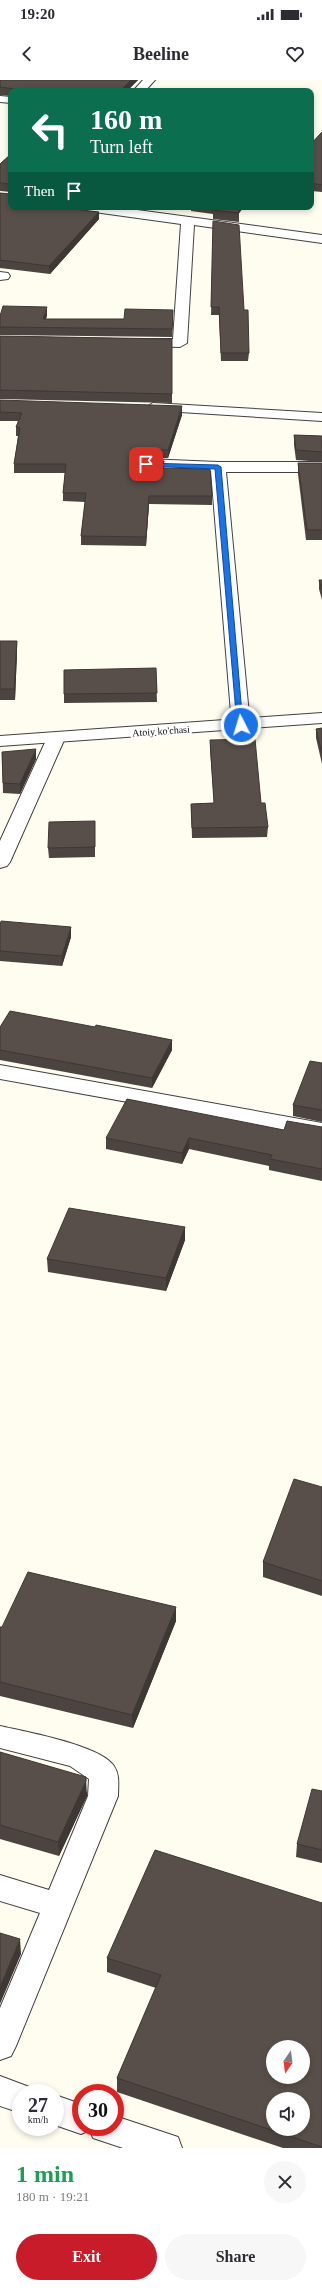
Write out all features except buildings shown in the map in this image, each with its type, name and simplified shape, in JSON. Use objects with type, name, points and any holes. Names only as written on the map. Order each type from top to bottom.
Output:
[{"type":"street","points":[[142,88],[149,80]]},
{"type":"street","points":[[109,210],[322,239]]},
{"type":"street","points":[[133,342],[180,343],[188,221]]},
{"type":"street","points":[[140,407],[322,417]]},
{"type":"street","points":[[146,464],[218,467],[322,467]]},
{"type":"street","points":[[218,467],[241,725]]},
{"type":"street","name":"Atoiy ko'chasi","points":[[0,742],[322,718]]},
{"type":"street","points":[[0,862],[56,738]]},
{"type":"street","points":[[0,1072],[322,1130]]},
{"type":"street","points":[[0,1737],[78,1757],[103,1773],[103,1796],[59,1906],[0,2046]]},
{"type":"street","points":[[0,1888],[59,1906]]},
{"type":"street","points":[[0,2091],[12,2095]]},
{"type":"street","points":[[124,2134],[166,2148]]},
{"type":"route","points":[[146,464],[218,467],[241,725]]}]
